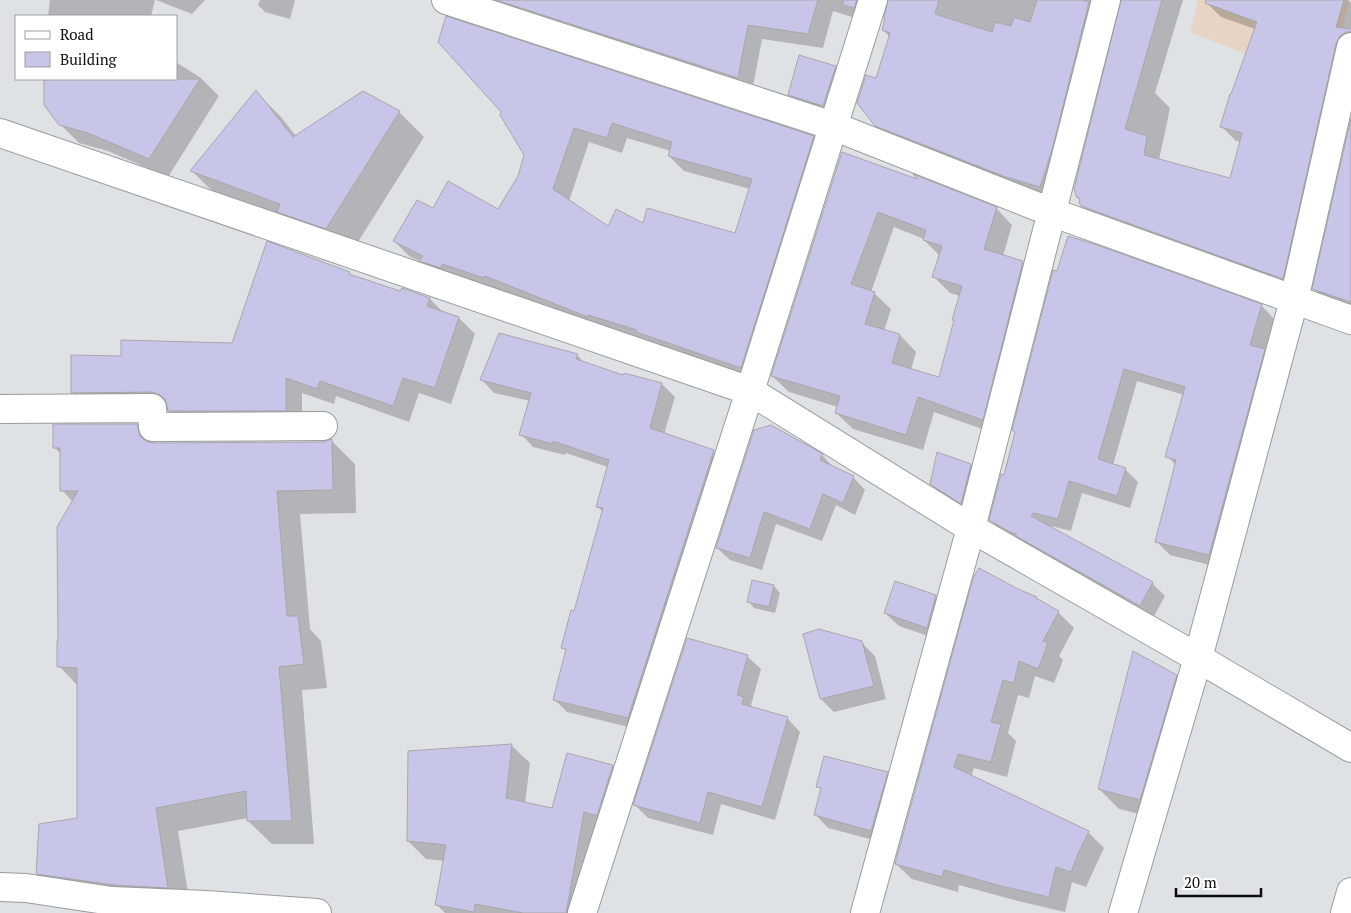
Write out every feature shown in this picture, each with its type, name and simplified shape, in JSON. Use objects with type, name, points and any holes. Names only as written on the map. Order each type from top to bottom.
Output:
[{"type":"street","points":[[446,0],[833,126],[1051,212],[1351,320]]},
{"type":"street","points":[[582,913],[750,391],[873,0]]},
{"type":"street","points":[[865,913],[971,528],[1106,0]]},
{"type":"street","points":[[1122,913],[1198,658],[1294,300],[1351,47]]},
{"type":"street","points":[[0,133],[750,391],[971,528],[1351,748]]},
{"type":"street","points":[[0,409],[152,408],[153,427],[323,426]]},
{"type":"street","points":[[0,887],[26,888],[112,901],[317,913]]},
{"type":"street","points":[[1345,913],[1351,892]]},
{"type":"shaded area","points":[[1198,0],[1350,0],[1325,85],[1190,32]]},
{"type":"building","points":[[496,0],[818,0],[808,34],[748,25],[738,78]]},
{"type":"building","points":[[843,0],[857,0],[854,8],[843,5]]},
{"type":"building","points":[[888,0],[939,0],[935,14],[992,32],[995,22],[1011,26],[1014,17],[1030,22],[1037,0],[1082,0],[1089,2],[1052,150],[1040,187],[1006,177],[875,126],[857,103],[866,75],[876,78],[890,33],[882,30]]},
{"type":"building","points":[[1121,0],[1162,0],[1125,129],[1147,136],[1144,155],[1230,178],[1242,133],[1220,127],[1230,94],[1257,22],[1205,3],[1206,0],[1344,0],[1336,27],[1351,29],[1351,32],[1346,32],[1340,36],[1336,44],[1283,279],[1081,206],[1080,198],[1077,198],[1074,189]]},
{"type":"building","points":[[446,16],[814,136],[741,368],[636,332],[637,330],[588,315],[588,317],[485,276],[484,278],[442,264],[441,268],[419,261],[423,256],[393,241],[417,200],[433,208],[448,181],[498,209],[518,176],[524,155],[500,115],[501,112],[438,42]],"holes":[[[612,123],[672,142],[668,156],[752,179],[735,233],[647,208],[643,223],[616,209],[608,226],[553,189],[574,128],[607,138]]]},
{"type":"building","points":[[799,55],[836,66],[823,106],[788,95]]},
{"type":"building","points":[[200,79],[149,159],[88,133],[59,125],[44,105],[44,80]]},
{"type":"building","points":[[256,90],[293,137],[363,91],[400,111],[326,229],[277,212],[280,204],[190,171]]},
{"type":"building","points":[[1351,118],[1351,302],[1312,289]]},
{"type":"building","points":[[842,152],[917,179],[913,174],[997,207],[984,249],[1023,261],[983,420],[918,397],[906,435],[835,413],[840,396],[771,376]],"holes":[[[878,212],[926,230],[923,240],[942,246],[932,277],[962,286],[939,377],[892,363],[900,334],[865,324],[875,292],[851,284]]]},
{"type":"building","points":[[1068,236],[1262,304],[1250,345],[1265,349],[1209,555],[1155,542],[1176,460],[1165,457],[1185,387],[1124,369],[1098,459],[1126,468],[1117,496],[1069,481],[1058,519],[1033,513],[1031,516],[1153,582],[1140,606],[989,520],[1001,474],[1004,475],[1015,432],[1012,430],[1053,270],[1057,271]]},
{"type":"building","points":[[267,241],[350,272],[349,274],[400,291],[402,288],[430,298],[427,306],[459,317],[435,388],[403,378],[393,406],[320,381],[317,389],[286,378],[286,411],[168,411],[165,399],[152,392],[71,393],[71,355],[121,356],[121,340],[232,343]]},
{"type":"building","points":[[499,333],[578,354],[576,359],[623,375],[624,373],[662,383],[650,428],[714,450],[628,718],[553,700],[566,649],[561,648],[571,610],[574,611],[603,508],[596,507],[609,460],[553,441],[553,444],[519,435],[531,393],[480,380]]},
{"type":"building","points":[[53,424],[137,424],[140,436],[146,441],[153,443],[323,442],[332,439],[333,490],[277,491],[287,616],[298,616],[304,664],[279,667],[292,821],[247,821],[246,791],[156,808],[168,888],[114,885],[36,874],[39,824],[77,818],[77,668],[57,667],[57,527],[78,491],[60,491],[60,448],[53,448]]},
{"type":"building","points":[[771,425],[823,454],[820,460],[854,476],[843,503],[823,494],[810,529],[764,512],[750,558],[716,548],[754,430]]},
{"type":"building","points":[[937,452],[971,464],[961,504],[930,484]]},
{"type":"building","points":[[979,568],[1037,597],[1059,611],[1043,641],[1048,643],[1038,669],[1019,661],[1014,683],[1003,680],[991,722],[1001,724],[991,762],[958,754],[954,767],[1089,831],[1071,872],[1056,867],[1049,897],[944,870],[942,877],[895,864],[973,578]]},
{"type":"building","points":[[752,580],[774,585],[769,607],[747,602]]},
{"type":"building","points":[[895,581],[936,595],[927,628],[884,613]]},
{"type":"building","points":[[819,629],[862,641],[874,686],[820,699],[803,634]]},
{"type":"building","points":[[687,638],[748,655],[737,695],[744,697],[742,704],[788,717],[762,807],[708,792],[700,823],[633,805]]},
{"type":"building","points":[[1133,651],[1177,675],[1140,800],[1098,789]]},
{"type":"building","points":[[512,744],[506,798],[552,808],[567,753],[613,765],[597,816],[584,812],[566,913],[523,913],[475,904],[474,912],[435,905],[446,845],[407,841],[408,751]]},
{"type":"building","points":[[824,756],[888,772],[871,831],[814,815],[821,788],[816,787]]}]
